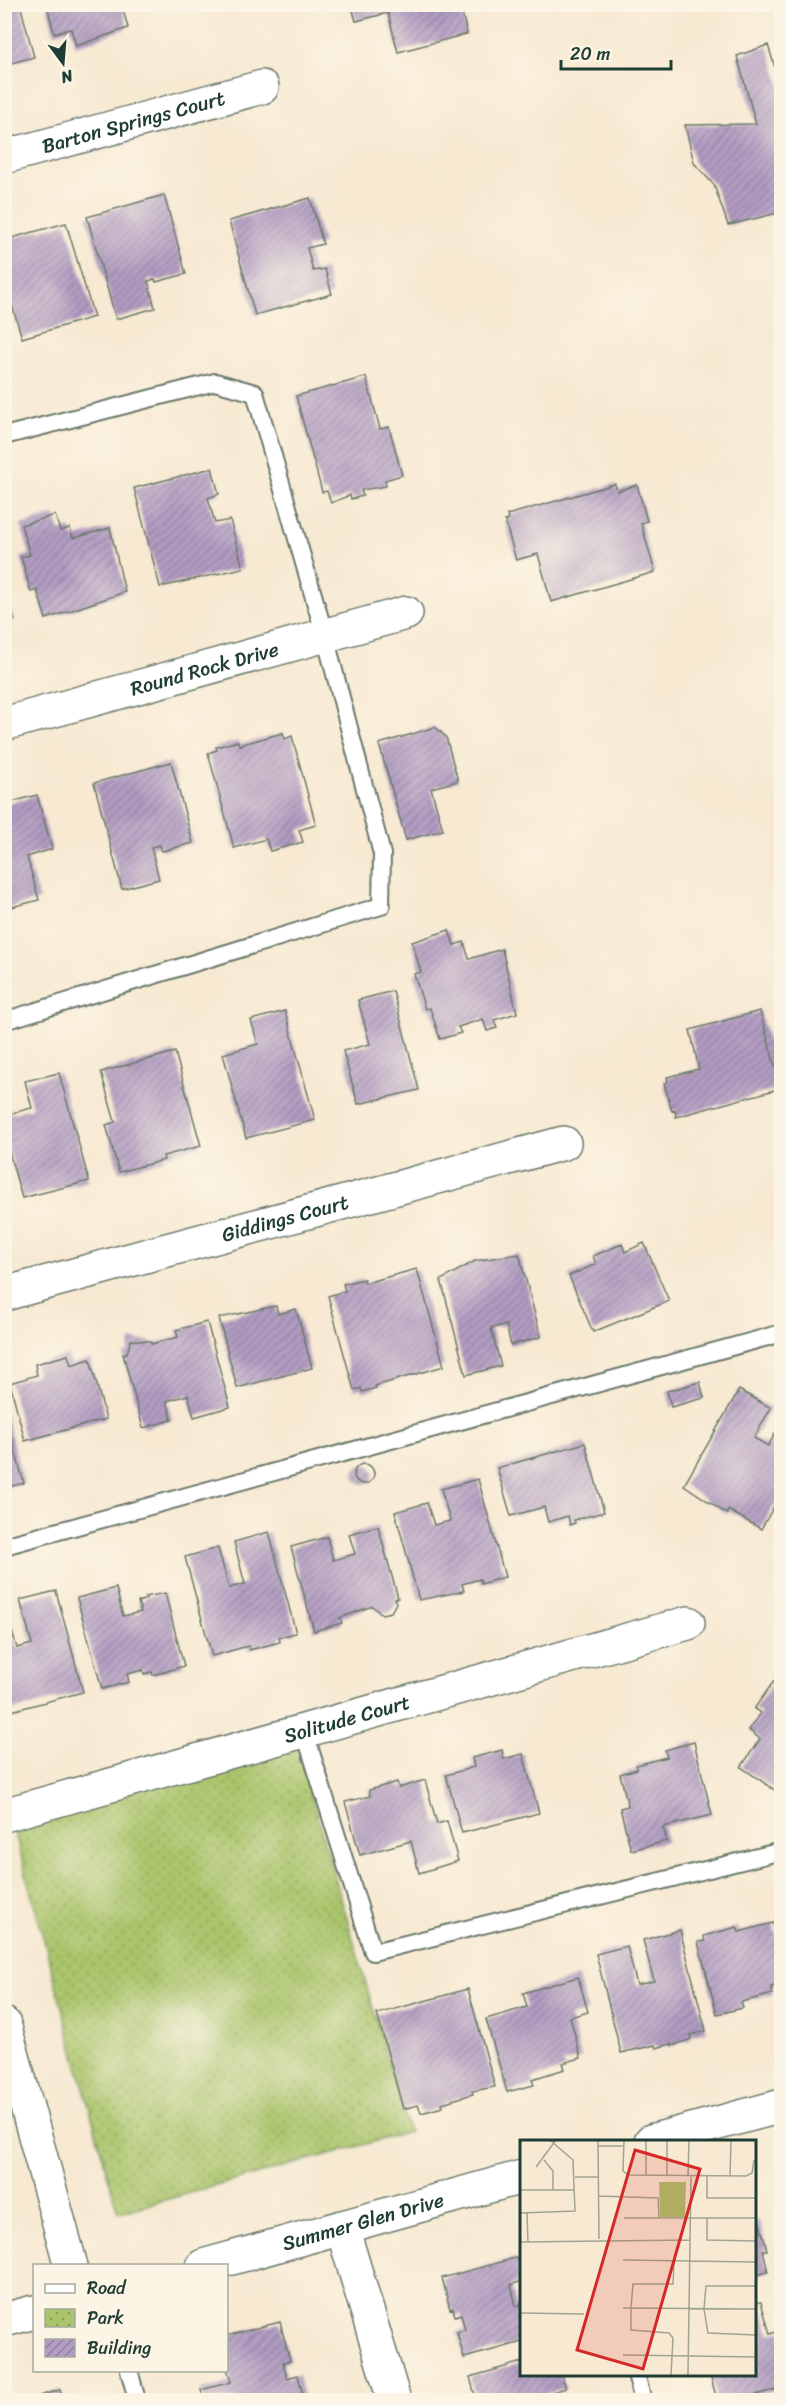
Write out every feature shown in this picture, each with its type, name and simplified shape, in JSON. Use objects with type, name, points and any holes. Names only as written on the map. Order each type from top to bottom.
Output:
[{"type":"street","name":"Barton Springs Court","points":[[4,157],[262,87]]},
{"type":"street","name":"Round Rock Drive","points":[[4,724],[406,613]]},
{"type":"street","name":"Giddings Court","points":[[4,1294],[564,1143]]},
{"type":"street","name":"Solitude Court","points":[[4,1815],[688,1623]]},
{"type":"street","points":[[4,2024],[71,2264]]},
{"type":"street","points":[[655,2140],[782,2106]]},
{"type":"street","name":"Summer Glen Drive","points":[[207,2264],[520,2178]]},
{"type":"street","points":[[342,2227],[394,2400]]},
{"type":"street","points":[[4,2320],[33,2312]]},
{"type":"lane","points":[[4,436],[215,382],[255,393],[325,636],[382,854],[381,906],[4,1021]]},
{"type":"lane","points":[[4,1546],[782,1333]]},
{"type":"lane","points":[[304,1730],[373,1953],[782,1851]]},
{"type":"lane","points":[[130,2372],[137,2400]]},
{"type":"lane","points":[[637,2375],[644,2400]]},
{"type":"green space","points":[[296,1743],[409,2132],[118,2213],[12,1823]]},
{"type":"building","points":[[4,4],[20,4],[34,57],[4,65]]},
{"type":"building","points":[[351,4],[460,4],[467,34],[398,52],[388,13],[356,21]]},
{"type":"building","points":[[47,5],[122,5],[128,28],[76,46],[71,29],[54,33]]},
{"type":"building","points":[[768,45],[782,90],[782,212],[728,225],[714,185],[694,163],[685,125],[756,124],[737,56]]},
{"type":"building","points":[[164,195],[186,274],[156,282],[155,279],[148,281],[155,308],[116,319],[87,217]]},
{"type":"building","points":[[310,198],[323,244],[307,248],[313,271],[325,269],[332,294],[255,315],[229,221]]},
{"type":"building","points":[[66,223],[94,317],[22,338],[7,288],[4,289],[4,240]]},
{"type":"building","points":[[366,377],[380,429],[389,427],[402,475],[385,480],[386,486],[361,490],[363,496],[351,499],[350,495],[331,503],[327,491],[322,492],[296,396]]},
{"type":"building","points":[[212,468],[219,494],[208,498],[215,523],[230,520],[243,568],[160,587],[134,488]]},
{"type":"building","points":[[615,484],[617,491],[637,485],[647,521],[641,523],[655,572],[551,602],[538,554],[516,560],[505,521],[508,520],[507,515]]},
{"type":"building","points":[[55,515],[60,531],[70,528],[73,538],[110,528],[125,592],[46,619],[37,590],[31,592],[21,557],[30,555],[21,525]]},
{"type":"building","points":[[4,589],[14,620],[4,626]]},
{"type":"building","points":[[435,727],[446,737],[458,781],[431,788],[443,830],[406,840],[379,744]]},
{"type":"building","points":[[283,733],[285,739],[292,736],[316,825],[299,830],[303,842],[270,851],[266,839],[234,848],[208,753],[217,750],[216,747],[238,741],[239,745]]},
{"type":"building","points":[[171,762],[193,843],[162,851],[160,845],[151,847],[159,879],[122,889],[94,783]]},
{"type":"building","points":[[37,795],[52,849],[27,857],[39,900],[4,909],[4,804]]},
{"type":"building","points":[[449,930],[454,945],[464,942],[469,959],[502,949],[517,1013],[494,1020],[497,1028],[487,1031],[483,1019],[458,1027],[461,1033],[440,1039],[430,1008],[425,1009],[414,974],[421,972],[412,942]]},
{"type":"building","points":[[393,991],[419,1090],[358,1104],[343,1051],[370,1044],[358,1000]]},
{"type":"building","points":[[285,1011],[315,1120],[246,1138],[223,1054],[258,1044],[251,1020]]},
{"type":"building","points":[[760,1011],[775,1066],[778,1066],[782,1078],[782,1088],[676,1117],[664,1083],[668,1082],[667,1077],[699,1069],[690,1030]]},
{"type":"building","points":[[175,1052],[201,1146],[163,1156],[164,1160],[119,1172],[106,1125],[115,1122],[101,1072]]},
{"type":"building","points":[[59,1073],[89,1181],[22,1198],[4,1134],[4,1115],[32,1108],[25,1081]]},
{"type":"building","points":[[644,1243],[669,1301],[593,1332],[569,1276],[596,1264],[593,1256],[622,1244],[625,1252]]},
{"type":"building","points":[[519,1254],[541,1337],[511,1345],[506,1325],[491,1328],[501,1366],[466,1375],[441,1280],[475,1261]]},
{"type":"building","points":[[417,1269],[444,1366],[362,1392],[361,1388],[354,1390],[328,1296],[345,1291],[343,1284],[364,1279],[365,1283]]},
{"type":"building","points":[[276,1306],[278,1314],[296,1309],[312,1368],[237,1388],[219,1318]]},
{"type":"building","points":[[207,1322],[230,1407],[194,1417],[188,1395],[167,1401],[172,1420],[143,1428],[123,1354],[127,1353],[131,1340],[150,1341],[151,1344],[178,1337],[176,1330]]},
{"type":"building","points":[[68,1355],[71,1365],[90,1359],[106,1419],[25,1441],[10,1383],[37,1375],[35,1364]]},
{"type":"building","points":[[700,1382],[704,1398],[671,1407],[667,1391]]},
{"type":"building","points":[[739,1390],[771,1408],[754,1438],[768,1446],[782,1421],[782,1492],[761,1529],[728,1510],[727,1514],[684,1485]]},
{"type":"building","points":[[4,1411],[24,1483],[4,1488]]},
{"type":"building","points":[[585,1443],[604,1512],[574,1520],[575,1523],[570,1525],[568,1516],[548,1522],[544,1507],[511,1516],[497,1468]]},
{"type":"building","points":[[364,1464],[371,1467],[374,1474],[371,1481],[364,1484],[357,1481],[354,1474],[357,1467]]},
{"type":"building","points":[[478,1479],[505,1577],[481,1584],[480,1579],[462,1584],[464,1591],[419,1600],[395,1512],[427,1503],[434,1525],[450,1521],[441,1489]]},
{"type":"building","points":[[378,1526],[398,1598],[395,1599],[396,1603],[391,1612],[382,1614],[372,1606],[340,1618],[342,1623],[314,1631],[291,1547],[327,1537],[333,1560],[355,1554],[349,1534]]},
{"type":"building","points":[[269,1532],[296,1633],[279,1637],[280,1642],[249,1650],[248,1646],[212,1656],[185,1557],[218,1548],[229,1588],[245,1584],[234,1542]]},
{"type":"building","points":[[116,1588],[123,1616],[141,1612],[138,1602],[146,1599],[145,1597],[165,1593],[184,1666],[153,1675],[152,1672],[144,1674],[143,1670],[127,1674],[129,1682],[102,1689],[77,1598]]},
{"type":"building","points":[[56,1591],[83,1692],[4,1713],[4,1606],[17,1648],[32,1644],[20,1600]]},
{"type":"building","points":[[774,1681],[782,1686],[782,1795],[741,1767],[760,1739],[749,1730],[761,1713],[754,1709]]},
{"type":"building","points":[[694,1742],[712,1815],[663,1827],[667,1841],[631,1850],[620,1808],[628,1806],[620,1774],[637,1769],[636,1765],[667,1757],[665,1750]]},
{"type":"building","points":[[502,1750],[504,1759],[523,1754],[539,1813],[462,1833],[446,1775],[474,1767],[472,1758]]},
{"type":"building","points":[[425,1780],[437,1824],[447,1821],[458,1861],[419,1873],[411,1841],[360,1855],[345,1802],[370,1796],[369,1790],[397,1782],[399,1788]]},
{"type":"building","points":[[773,1923],[782,1954],[782,1984],[771,1987],[773,1994],[741,2002],[743,2008],[717,2014],[698,1942],[705,1941],[704,1936],[737,1927],[739,1932]]},
{"type":"building","points":[[680,1930],[706,2031],[690,2035],[691,2039],[672,2046],[671,2044],[656,2048],[655,2045],[621,2053],[596,1954],[627,1946],[637,1985],[654,1981],[643,1940]]},
{"type":"building","points":[[578,1977],[588,2012],[570,2017],[581,2058],[563,2063],[565,2069],[532,2079],[534,2085],[507,2092],[486,2019],[527,2007],[523,1993]]},
{"type":"building","points":[[468,1989],[495,2087],[472,2091],[473,2094],[442,2103],[443,2107],[421,2113],[418,2105],[403,2109],[377,2014]]},
{"type":"building","points":[[759,2220],[767,2250],[763,2250],[768,2272],[756,2275],[756,2221]]},
{"type":"building","points":[[515,2258],[520,2262],[520,2282],[511,2285],[516,2306],[520,2305],[520,2343],[464,2358],[457,2332],[465,2330],[461,2314],[455,2316],[453,2308],[450,2309],[442,2278]]},
{"type":"building","points":[[761,2302],[770,2334],[782,2330],[782,2388],[740,2399],[739,2395],[717,2400],[710,2375],[756,2375],[756,2303]]},
{"type":"building","points":[[280,2322],[290,2361],[283,2362],[287,2378],[298,2375],[304,2400],[204,2400],[201,2390],[231,2382],[228,2372],[228,2335]]},
{"type":"building","points":[[520,2363],[520,2375],[561,2375],[566,2388],[542,2395],[544,2400],[476,2400],[470,2377]]},
{"type":"building","points":[[60,2390],[63,2400],[25,2400]]}]
